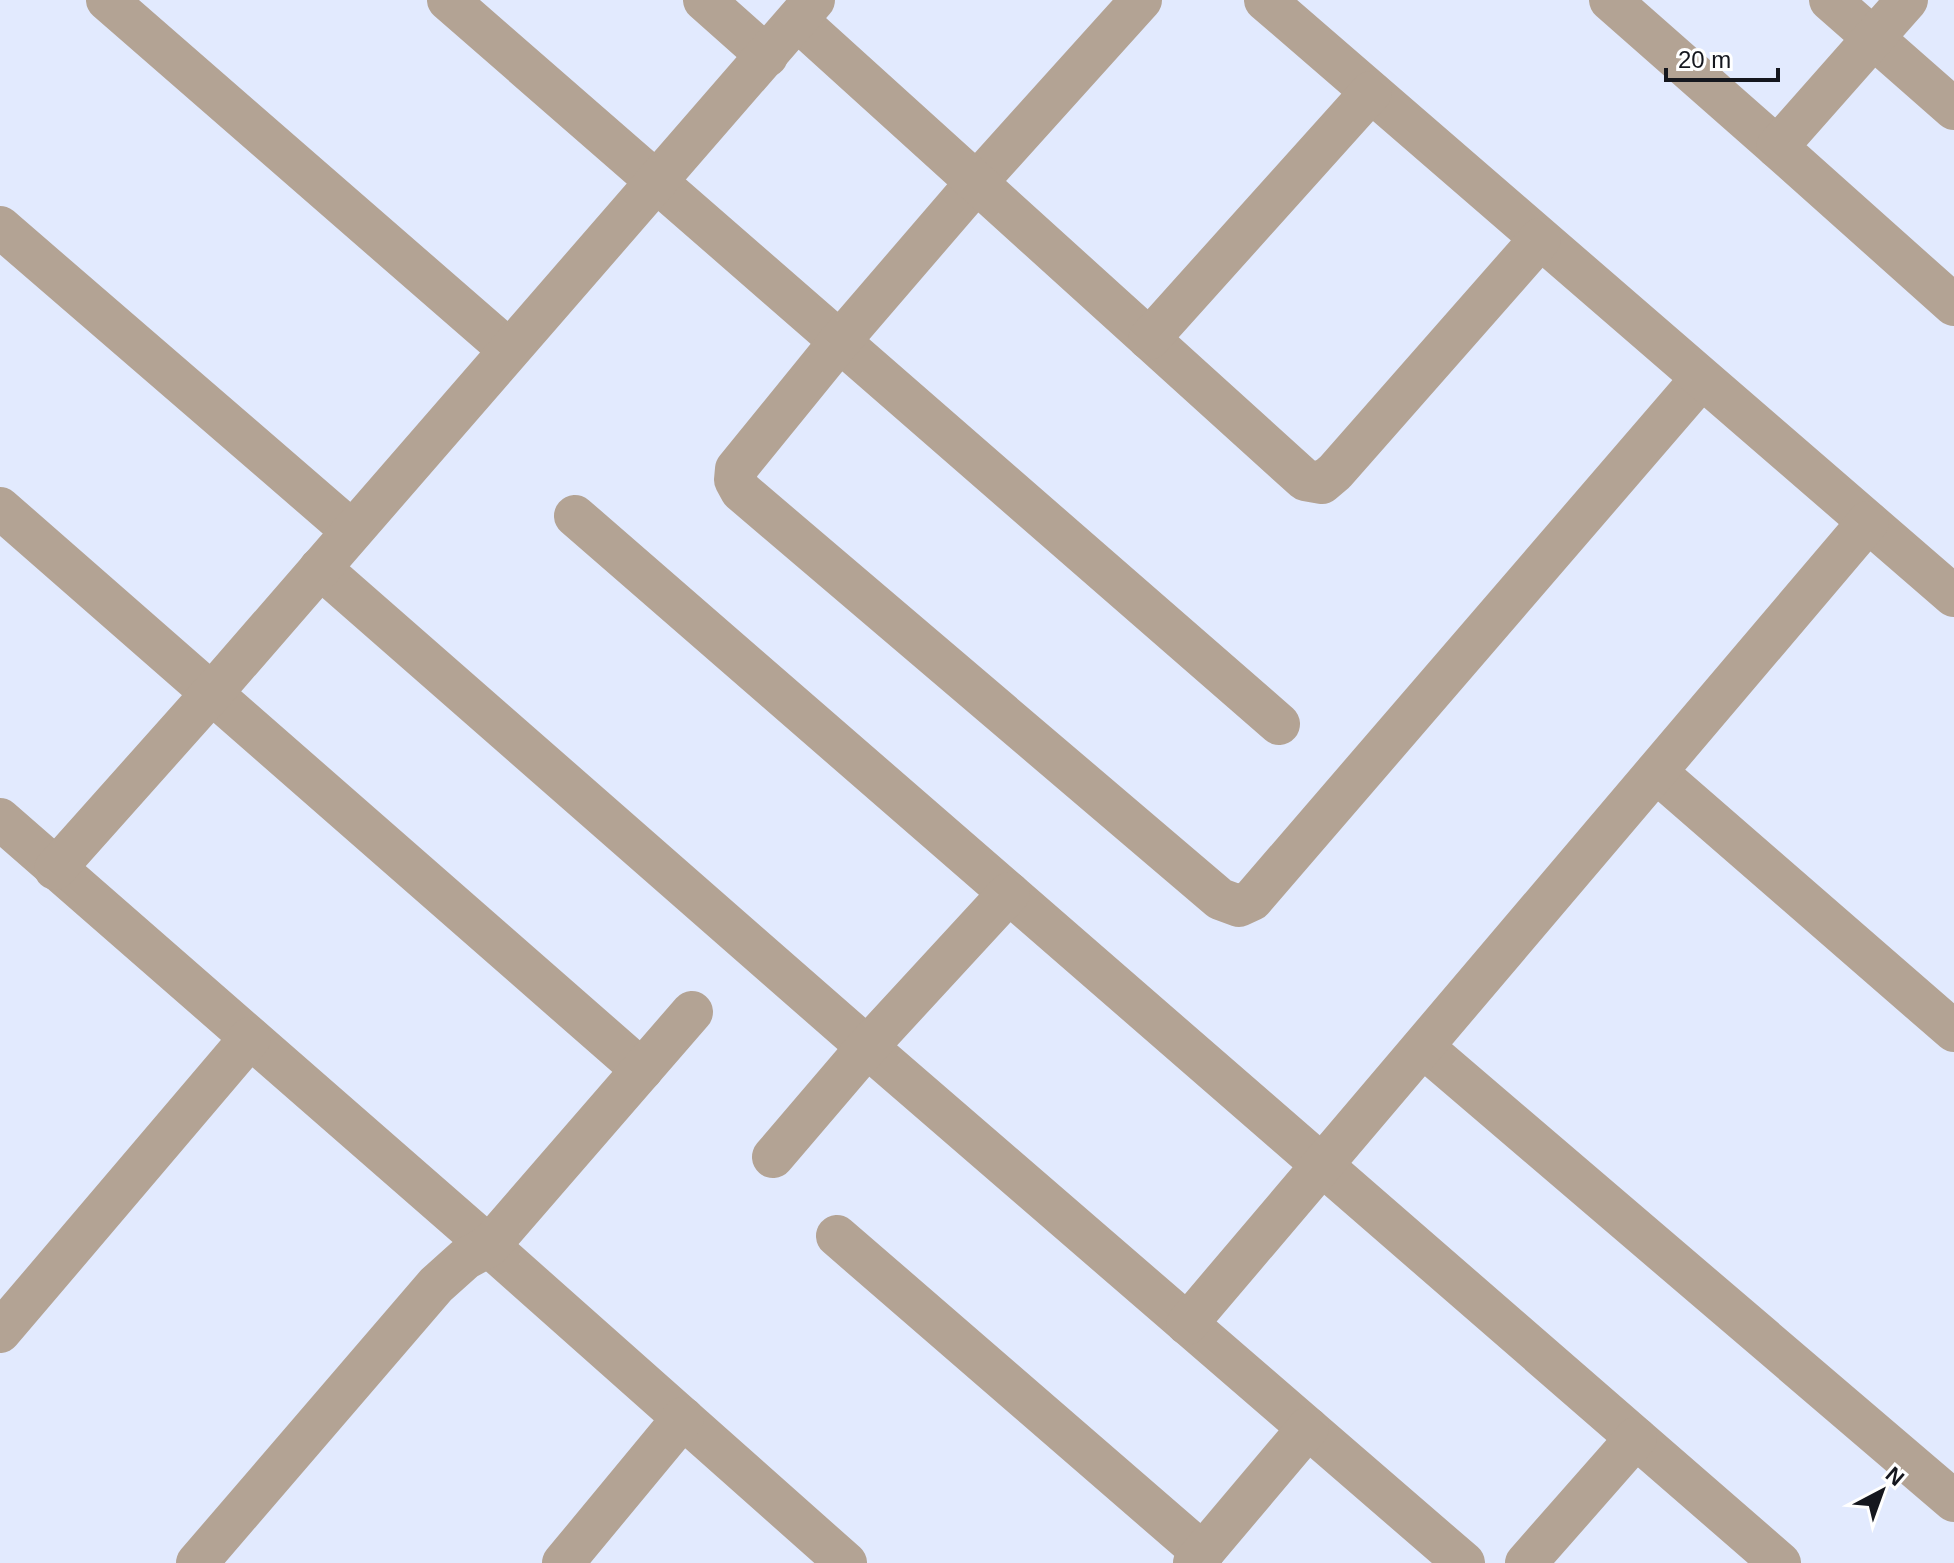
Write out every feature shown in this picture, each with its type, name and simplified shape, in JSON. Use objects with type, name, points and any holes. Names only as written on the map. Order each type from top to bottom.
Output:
[{"type":"street","points":[[107,0],[509,350]]},
{"type":"street","points":[[448,0],[1279,724]]},
{"type":"street","points":[[704,0],[767,56]]},
{"type":"street","points":[[1141,0],[976,183],[840,341],[736,469],[735,480],[741,491],[1220,899],[1239,906],[1252,900],[1701,379]]},
{"type":"street","points":[[1265,0],[1954,596]]},
{"type":"street","points":[[1610,0],[1954,305]]},
{"type":"street","points":[[1830,0],[1954,109]]},
{"type":"street","points":[[1777,147],[1907,0]]},
{"type":"street","points":[[55,869],[212,693],[805,10],[976,183],[1305,480],[1322,483],[1345,460],[1540,239]]},
{"type":"street","points":[[1149,339],[1371,92]]},
{"type":"street","points":[[0,227],[352,531]]},
{"type":"street","points":[[0,508],[642,1070]]},
{"type":"street","points":[[575,516],[1780,1563]]},
{"type":"street","points":[[1187,1324],[1868,522]]},
{"type":"street","points":[[320,568],[867,1047],[1464,1563]]},
{"type":"street","points":[[1656,772],[1954,1031]]},
{"type":"street","points":[[0,819],[846,1563]]},
{"type":"street","points":[[773,1157],[867,1047],[1009,893]]},
{"type":"street","points":[[197,1563],[436,1285],[465,1259],[489,1246],[692,1012]]},
{"type":"street","points":[[0,1332],[250,1038]]},
{"type":"street","points":[[1423,1047],[1954,1501]]},
{"type":"street","points":[[837,1236],[1198,1558],[1308,1428]]},
{"type":"street","points":[[563,1563],[683,1418]]},
{"type":"street","points":[[1526,1563],[1636,1438]]}]
